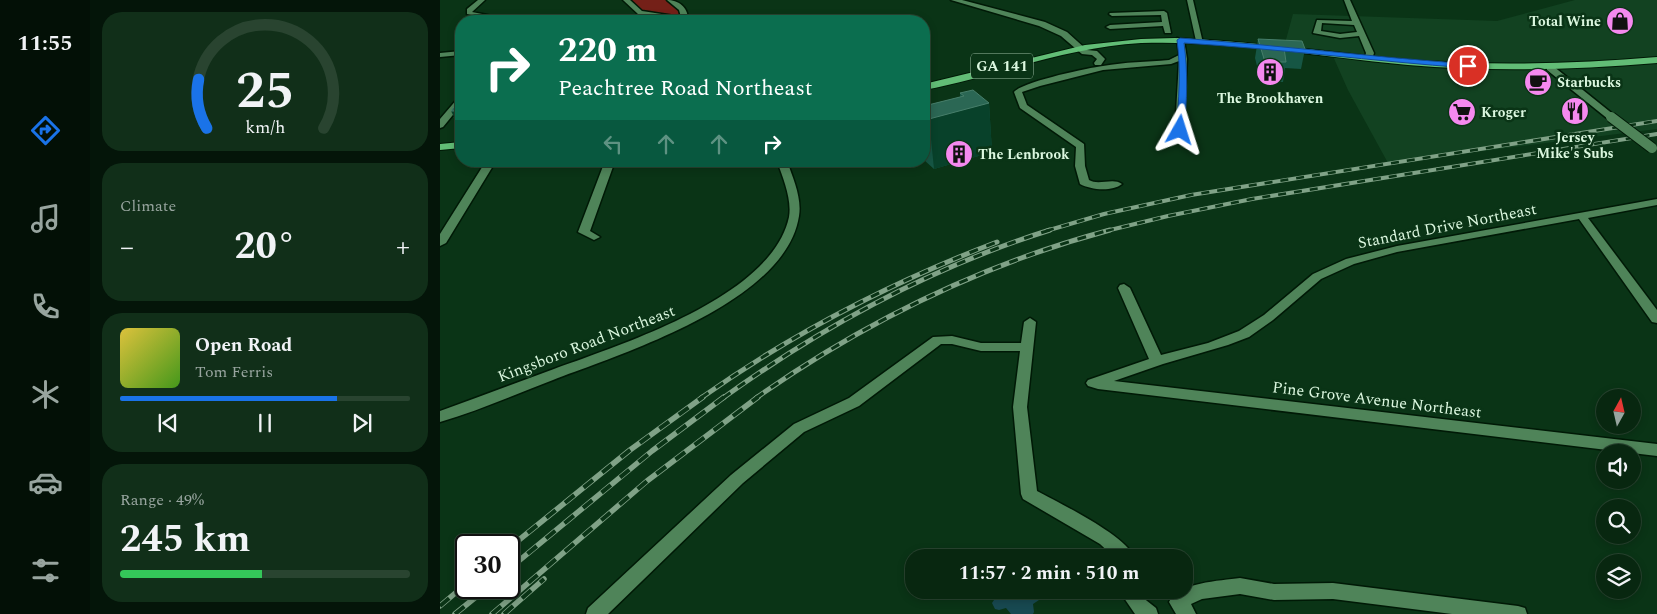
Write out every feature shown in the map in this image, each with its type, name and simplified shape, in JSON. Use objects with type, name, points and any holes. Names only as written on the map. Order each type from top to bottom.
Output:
[{"type":"highway","name":"GA 141","points":[[930,86],[1082,50],[1140,41],[1200,41],[1468,66],[1550,68],[1657,60]]},
{"type":"highway","points":[[440,147],[455,146]]},
{"type":"street","points":[[480,15],[469,13],[468,10],[482,0]]},
{"type":"street","points":[[626,0],[640,13],[650,15]]},
{"type":"street","points":[[670,0],[685,10],[685,15]]},
{"type":"street","points":[[954,0],[1042,24],[1073,40],[1082,50],[1082,55],[1100,65]]},
{"type":"street","points":[[1190,0],[1200,41]]},
{"type":"street","points":[[1347,0],[1370,53],[1369,57]]},
{"type":"street","points":[[1110,27],[1167,28],[1164,13],[1112,14]]},
{"type":"street","points":[[1358,23],[1319,21],[1318,33],[1340,36],[1362,34]]},
{"type":"street","points":[[1134,28],[1140,41]]},
{"type":"street","points":[[1180,40],[1182,56],[1180,130]]},
{"type":"street","points":[[440,55],[455,53]]},
{"type":"street","points":[[1110,181],[1092,186],[1084,182],[1080,166],[1081,146],[1023,106],[1018,92],[1021,89],[1100,65],[1171,62],[1182,56]]},
{"type":"street","points":[[1550,68],[1654,150]]},
{"type":"street","points":[[440,125],[455,107]]},
{"type":"street","points":[[440,243],[487,167]]},
{"type":"street","points":[[594,237],[584,232],[608,167]]},
{"type":"street","name":"Kingsboro Road Northeast","points":[[440,417],[650,338],[707,310],[733,294],[771,260],[790,231],[794,218],[794,203],[784,167]]},
{"type":"street","name":"Standard Drive Northeast","points":[[1093,383],[1157,361],[1222,343],[1245,333],[1268,318],[1308,283],[1337,266],[1398,249],[1657,202]]},
{"type":"street","points":[[1581,215],[1657,319]]},
{"type":"street","points":[[1124,288],[1157,361]]},
{"type":"street","points":[[1030,322],[1020,407],[1029,494],[1106,539],[1117,549]]},
{"type":"street","points":[[595,614],[737,479],[789,436],[800,428],[854,402],[938,340],[952,340],[981,347],[1027,346]]},
{"type":"street","name":"Pine Grove Avenue Northeast","points":[[1093,383],[1657,450]]},
{"type":"street","points":[[1187,614],[1178,602],[1199,591],[1240,586],[1274,592],[1333,591],[1434,609],[1518,614]]},
{"type":"shaded area","points":[[631,0],[666,0],[682,10],[682,15],[669,15],[642,11]]},
{"type":"shaded area","points":[[1575,0],[1657,0],[1657,129],[1388,163],[1348,90],[1332,54],[1284,47],[1293,14],[1497,21]]},
{"type":"water","points":[[995,599],[1039,600],[1033,604],[1033,614],[1011,614],[1006,608],[995,609],[992,603]]},
{"type":"building","points":[[1258,39],[1302,41],[1305,49],[1284,48],[1286,62],[1265,62]]},
{"type":"building","points":[[973,90],[989,103],[930,119],[930,104],[964,96],[960,93]]},
{"type":"railway","points":[[1046,231],[1104,214],[1191,195],[1657,121]]},
{"type":"railway","points":[[1109,230],[1252,199],[1657,134]]},
{"type":"railway","points":[[723,398],[800,347],[880,301],[921,280],[963,262],[1050,230]]},
{"type":"railway","points":[[756,398],[839,344],[926,298],[1016,260],[1109,230]]},
{"type":"railway","points":[[701,398],[771,352],[844,311],[919,274],[997,242]]},
{"type":"railway","points":[[520,539],[630,450],[703,397]]},
{"type":"railway","points":[[520,560],[652,451],[724,397]]},
{"type":"railway","points":[[492,614],[647,481],[758,397]]},
{"type":"railway","points":[[504,614],[544,579]]},
{"type":"railway","points":[[440,606],[455,593]]},
{"type":"railway","points":[[455,614],[473,599]]},
{"type":"place","name":"Total Wine","points":[[1620,21]]},
{"type":"place","name":"The Brookhaven","points":[[1270,72]]},
{"type":"place","name":"Starbucks","points":[[1538,82]]},
{"type":"place","name":"Jersey Mike's Subs","points":[[1575,111]]},
{"type":"place","name":"Kroger","points":[[1462,112]]},
{"type":"place","name":"The Lenbrook","points":[[959,154]]},
{"type":"route","points":[[1180,130],[1183,59],[1180,40],[1255,45],[1406,62],[1468,66]]}]
